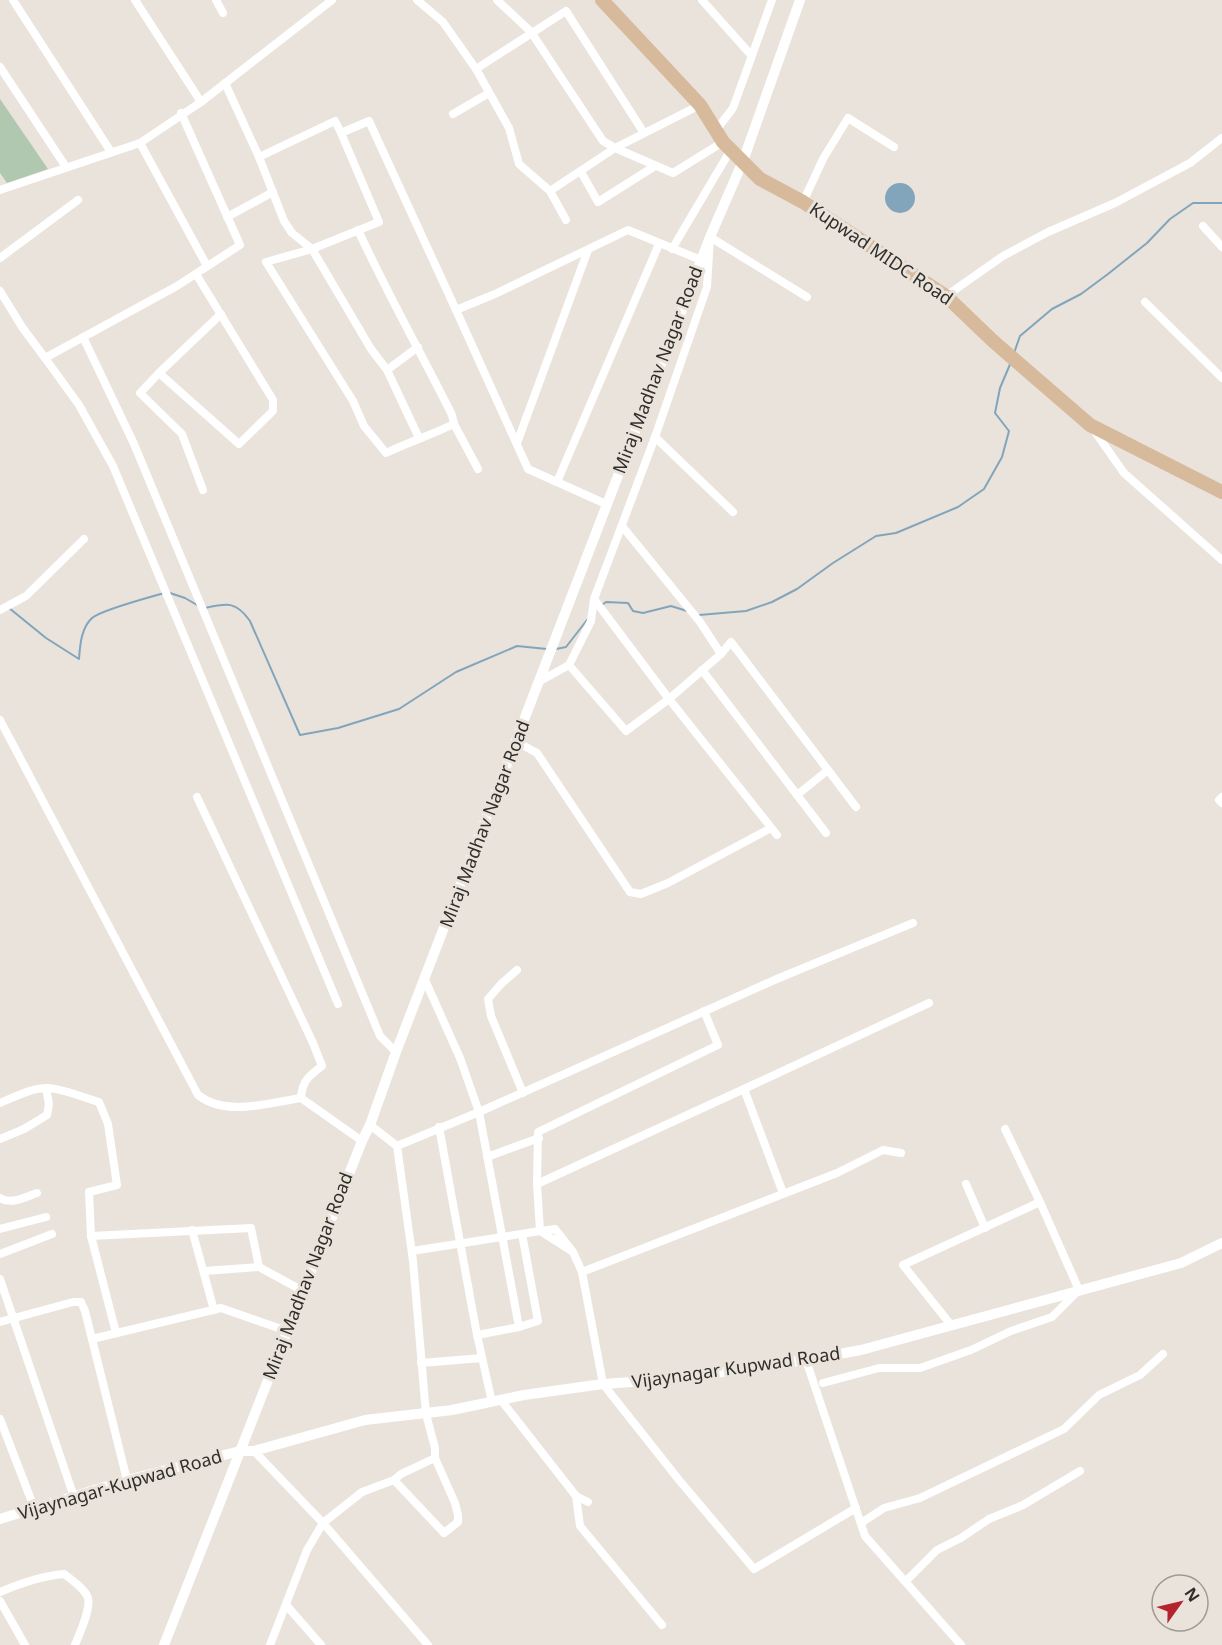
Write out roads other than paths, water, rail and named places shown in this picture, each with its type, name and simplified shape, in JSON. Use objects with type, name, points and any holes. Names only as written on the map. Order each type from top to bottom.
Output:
[{"type":"main road","name":"Kupwad MIDC Road","points":[[602,0],[700,105],[723,141],[760,179],[804,202],[946,296],[993,341],[1090,425],[1222,492]]},
{"type":"street","points":[[13,0],[111,152]]},
{"type":"street","points":[[135,0],[201,102]]},
{"type":"street","points":[[216,0],[224,13]]},
{"type":"street","points":[[0,190],[140,143],[181,113],[201,102],[332,0]]},
{"type":"street","points":[[417,0],[443,22],[476,69],[509,128],[519,164],[550,191],[566,220]]},
{"type":"street","points":[[426,9],[433,0]]},
{"type":"street","points":[[497,0],[531,33],[603,141],[672,173],[723,141]]},
{"type":"street","points":[[702,0],[751,55]]},
{"type":"street","points":[[672,249],[723,141],[772,0]]},
{"type":"street","name":"Miraj Madhav Nagar Road","points":[[164,1645],[370,1125],[396,1052],[701,260],[743,161],[800,0]]},
{"type":"street","points":[[476,69],[566,11],[644,133]]},
{"type":"street","points":[[0,67],[66,167]]},
{"type":"street","points":[[225,83],[260,157],[284,221],[292,233],[312,249],[371,349],[387,370],[419,438]]},
{"type":"street","points":[[453,114],[489,93]]},
{"type":"street","points":[[550,191],[615,148],[700,105]]},
{"type":"street","points":[[45,358],[129,313],[240,245],[181,113]]},
{"type":"street","points":[[804,202],[823,159],[848,118],[894,147]]},
{"type":"street","points":[[341,133],[369,121],[528,469],[606,504]]},
{"type":"street","points":[[260,157],[335,122],[379,222],[312,249],[266,262],[353,401],[364,426],[386,453],[454,424]]},
{"type":"street","points":[[946,296],[1007,254],[1048,232],[1115,203],[1190,163],[1222,138]]},
{"type":"street","points":[[140,143],[207,266]]},
{"type":"street","points":[[581,171],[598,202],[655,166]]},
{"type":"street","points":[[227,217],[273,192]]},
{"type":"street","points":[[0,258],[78,200]]},
{"type":"street","points":[[1203,226],[1222,247]]},
{"type":"street","points":[[456,310],[495,294],[628,230],[701,260]]},
{"type":"street","points":[[358,231],[478,469]]},
{"type":"street","points":[[540,681],[569,665],[591,621],[594,599],[655,437],[707,287],[710,237],[807,297]]},
{"type":"street","points":[[557,482],[659,244]]},
{"type":"street","points":[[517,443],[588,250]]},
{"type":"street","points":[[159,373],[239,444],[273,411],[273,400],[196,274]]},
{"type":"street","points":[[0,291],[22,327],[79,405],[113,466],[338,1004]]},
{"type":"street","points":[[1145,302],[1222,378]]},
{"type":"street","points":[[203,490],[182,434],[140,393],[221,314]]},
{"type":"street","points":[[83,337],[134,444],[380,1036],[396,1052]]},
{"type":"street","points":[[387,370],[418,347]]},
{"type":"street","points":[[1090,425],[1124,473],[1222,560]]},
{"type":"street","points":[[655,437],[733,512]]},
{"type":"street","points":[[622,526],[700,622],[721,654]]},
{"type":"street","points":[[0,610],[26,596],[84,539]]},
{"type":"street","points":[[594,599],[669,699],[777,835]]},
{"type":"street","points":[[569,665],[626,731],[669,699],[721,654],[731,642],[856,807]]},
{"type":"street","points":[[702,670],[826,833]]},
{"type":"street","points":[[0,720],[198,1095],[204,1100],[218,1104],[246,1107],[301,1098],[362,1141]]},
{"type":"street","points":[[517,742],[537,753],[630,892],[641,894],[668,883],[771,828]]},
{"type":"street","points":[[797,795],[828,770]]},
{"type":"street","points":[[196,797],[322,1066],[309,1077],[302,1087],[301,1098]]},
{"type":"street","points":[[1222,797],[1219,800],[1222,803]]},
{"type":"street","points":[[397,1146],[523,1093],[704,1011],[913,923]]},
{"type":"street","points":[[517,970],[488,999],[491,1016],[523,1093]]},
{"type":"street","points":[[425,980],[460,1058],[479,1112],[519,1328]]},
{"type":"street","points":[[537,1184],[929,1003]]},
{"type":"street","points":[[540,1231],[537,1184],[538,1132],[718,1045],[704,1011]]},
{"type":"street","points":[[0,1103],[28,1091],[46,1088],[99,1102],[108,1124],[117,1185],[89,1192],[91,1236],[116,1334]]},
{"type":"street","points":[[0,1139],[24,1130],[47,1115],[49,1104],[46,1088]]},
{"type":"street","points":[[744,1089],[783,1193]]},
{"type":"street","points":[[370,1125],[397,1146],[412,1251],[426,1413],[435,1448],[435,1458],[459,1515],[458,1522],[444,1533],[394,1480]]},
{"type":"street","points":[[439,1127],[477,1335],[496,1401],[576,1496],[588,1503]]},
{"type":"street","points":[[823,1383],[879,1368],[920,1368],[971,1350],[1011,1331],[1052,1317],[1079,1290],[1041,1203],[1005,1129]]},
{"type":"street","points":[[488,1157],[539,1138]]},
{"type":"street","points":[[582,1272],[837,1173],[883,1150],[901,1153]]},
{"type":"street","points":[[966,1184],[985,1228]]},
{"type":"street","points":[[0,1198],[4,1201],[18,1200],[37,1193]]},
{"type":"street","points":[[951,1325],[903,1265],[1041,1203]]},
{"type":"street","points":[[0,1229],[46,1217]]},
{"type":"street","points":[[91,1236],[251,1228],[259,1267]]},
{"type":"street","points":[[412,1251],[555,1229],[573,1252],[582,1272],[603,1384],[679,1480],[754,1569],[856,1509]]},
{"type":"street","points":[[192,1230],[213,1310]]},
{"type":"street","points":[[0,1254],[52,1234]]},
{"type":"street","points":[[477,1335],[519,1328],[538,1321],[522,1234]]},
{"type":"street","name":"Vijaynagar Kupwad Road","points":[[240,1451],[254,1451],[365,1420],[426,1413],[603,1384],[674,1379],[861,1350],[1181,1263],[1222,1243]]},
{"type":"street","points":[[204,1272],[259,1267],[303,1291]]},
{"type":"street","points":[[0,1279],[74,1497]]},
{"type":"street","points":[[0,1322],[73,1302],[81,1302],[127,1480]]},
{"type":"street","points":[[92,1339],[221,1308],[287,1331]]},
{"type":"street","points":[[861,1523],[884,1508],[920,1498],[1064,1429],[1098,1395],[1140,1375],[1163,1354]]},
{"type":"street","points":[[421,1363],[482,1358]]},
{"type":"street","points":[[806,1360],[865,1536],[961,1645]]},
{"type":"street","points":[[0,1419],[35,1510]]},
{"type":"street","name":"Vijaynagar-Kupwad Road","points":[[0,1519],[127,1480],[240,1451]]},
{"type":"street","points":[[254,1451],[323,1523],[428,1645]]},
{"type":"street","points":[[270,1645],[307,1550],[323,1523],[362,1492],[394,1480],[435,1458]]},
{"type":"street","points":[[906,1581],[937,1550],[1080,1472]]},
{"type":"street","points":[[576,1496],[580,1526],[662,1625]]},
{"type":"street","points":[[0,1592],[24,1581],[64,1574],[88,1598],[88,1610],[75,1645]]},
{"type":"street","points":[[0,1601],[25,1645]]},
{"type":"street","points":[[287,1605],[321,1645]]},
{"type":"water","points":[[900,183],[906,184],[914,192],[914,204],[906,212],[900,213],[894,212],[886,204],[885,198],[886,192],[894,184]]},
{"type":"waterway","points":[[1014,353],[1020,336],[1052,309],[1081,294],[1108,274],[1147,243],[1170,219],[1193,203],[1222,203]]},
{"type":"waterway","points":[[699,615],[746,611],[772,602],[797,589],[876,536],[896,533],[958,507],[984,489],[1002,457],[1009,431],[995,413],[1000,388],[1011,362]]},
{"type":"waterway","points":[[9,608],[46,638],[79,659],[83,632],[92,618],[115,608],[164,593]]},
{"type":"waterway","points":[[170,593],[197,605]]},
{"type":"waterway","points":[[602,605],[606,602],[628,603],[633,611],[643,613],[671,606],[687,611]]},
{"type":"waterway","points":[[205,608],[230,605],[245,614],[300,735],[338,728],[399,709],[456,672],[517,646],[547,649]]},
{"type":"waterway","points":[[556,649],[566,647],[587,620]]}]
